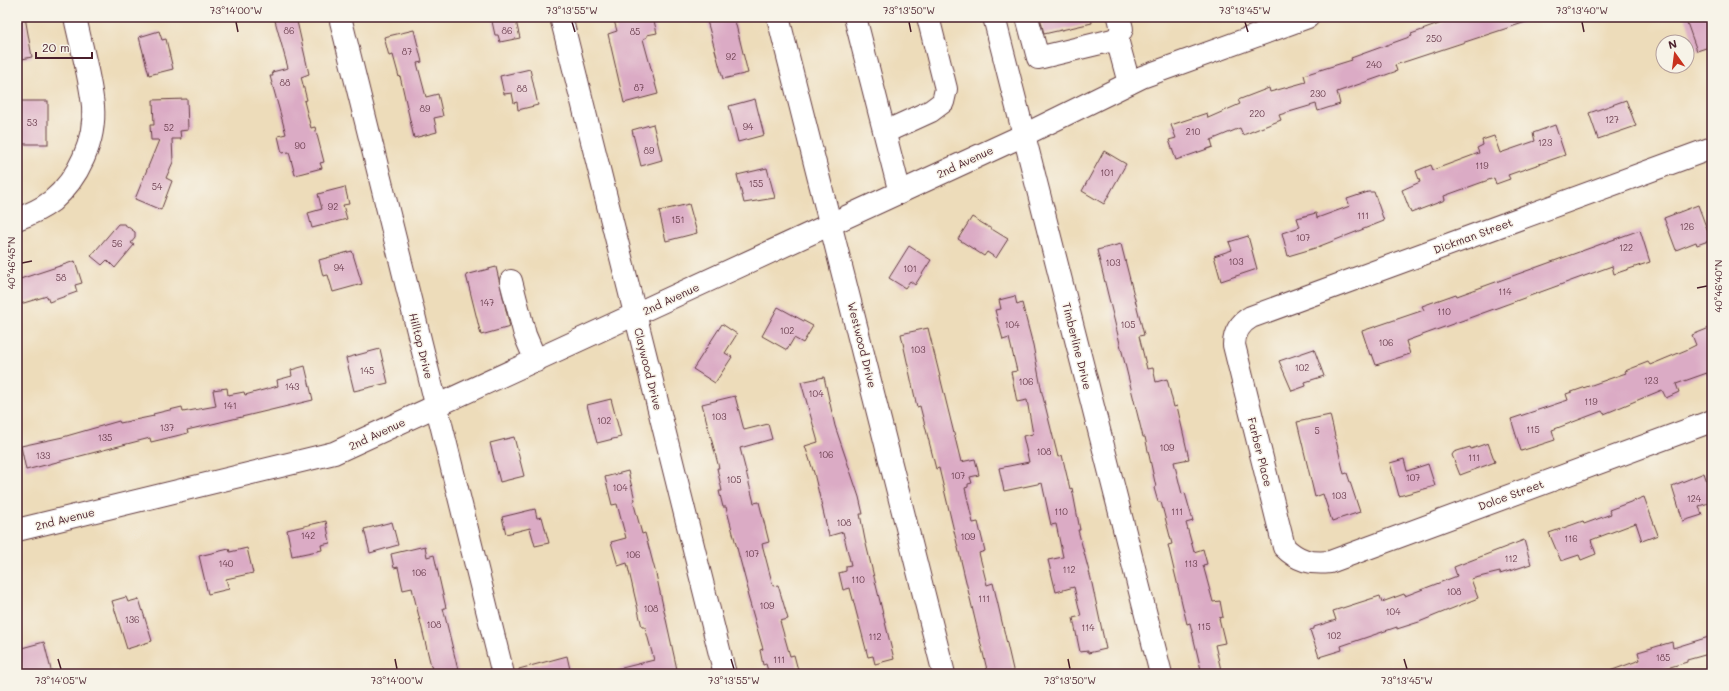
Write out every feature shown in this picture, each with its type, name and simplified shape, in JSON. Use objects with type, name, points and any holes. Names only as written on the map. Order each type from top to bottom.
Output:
[{"type":"street","points":[[17,219],[52,201],[78,172],[90,140],[93,108],[89,80],[74,17]]},
{"type":"street","name":"Hilltop Drive","points":[[340,17],[503,674]]},
{"type":"street","name":"Claywood Drive","points":[[561,17],[725,674]]},
{"type":"street","name":"Westwood Drive","points":[[778,17],[944,674]]},
{"type":"street","points":[[855,17],[900,193]]},
{"type":"street","points":[[885,132],[931,111],[943,102],[946,89],[928,17]]},
{"type":"street","points":[[995,21],[1022,17]]},
{"type":"street","points":[[1027,17],[1038,58],[1117,39]]},
{"type":"street","points":[[1119,17],[1122,29],[1117,39],[1130,83]]},
{"type":"street","name":"2nd Avenue","points":[[17,530],[334,453],[900,193],[1130,83],[1284,21],[1308,17]]},
{"type":"street","name":"Timberline Drive","points":[[995,21],[1161,674]]},
{"type":"street","name":"Dickman Street","points":[[1238,330],[1244,321],[1251,317],[1712,148]]},
{"type":"street","points":[[511,281],[525,335],[536,361]]},
{"type":"street","name":"Farber Place","points":[[1238,330],[1234,340],[1235,354],[1284,547],[1299,559],[1308,561]]},
{"type":"street","name":"Dolce Street","points":[[1308,561],[1317,563],[1330,562],[1712,421]]},
{"type":"building","points":[[17,17],[25,17],[32,57],[17,60]]},
{"type":"building","points":[[274,17],[296,17],[309,74],[301,77],[307,100],[304,101],[311,128],[315,127],[324,162],[320,163],[322,168],[295,175],[289,152],[282,153],[278,136],[286,134],[270,76],[273,76],[272,72],[288,68]]},
{"type":"building","points":[[491,17],[515,17],[520,38],[500,42],[498,35],[495,35]]},
{"type":"building","points":[[613,17],[653,17],[657,33],[647,35],[647,37],[643,39],[658,94],[624,103],[608,34],[617,31]]},
{"type":"building","points":[[706,17],[734,17],[748,73],[723,79]]},
{"type":"building","points":[[1040,17],[1091,17],[1092,23],[1044,34]]},
{"type":"building","points":[[1458,17],[1535,17],[1535,19],[1395,65],[1397,71],[1337,92],[1340,104],[1318,111],[1316,104],[1279,115],[1281,120],[1243,135],[1240,128],[1211,140],[1213,147],[1176,160],[1169,140],[1176,138],[1171,125],[1207,113],[1208,118],[1240,104],[1238,100],[1269,88],[1270,92],[1306,82],[1304,75],[1352,60],[1351,58],[1412,36],[1411,34]]},
{"type":"building","points":[[1685,17],[1712,17],[1712,46],[1697,51],[1695,45],[1695,34],[1691,34]]},
{"type":"building","points":[[414,30],[422,62],[417,63],[426,97],[438,94],[443,116],[434,118],[437,132],[414,138],[400,76],[399,77],[393,55],[389,56],[384,37]]},
{"type":"building","points":[[159,31],[162,40],[166,39],[173,69],[149,75],[139,37]]},
{"type":"building","points":[[530,69],[538,105],[518,110],[517,102],[514,103],[512,93],[504,94],[500,76]]},
{"type":"building","points":[[187,99],[188,130],[180,131],[181,139],[172,139],[173,162],[166,178],[172,181],[161,210],[135,199],[159,140],[151,140],[150,125],[154,125],[153,100]]},
{"type":"building","points":[[755,99],[764,135],[738,142],[729,106]]},
{"type":"building","points":[[1626,100],[1636,126],[1598,139],[1589,113]]},
{"type":"building","points":[[17,101],[48,101],[48,144],[17,144]]},
{"type":"building","points":[[653,124],[662,160],[641,166],[632,130]]},
{"type":"building","points":[[1555,125],[1565,155],[1508,175],[1510,179],[1496,184],[1494,178],[1444,196],[1445,200],[1411,213],[1402,190],[1420,182],[1416,171],[1431,165],[1433,170],[1479,153],[1477,148],[1483,145],[1482,140],[1494,136],[1500,153],[1535,141],[1533,133]]},
{"type":"building","points":[[1104,151],[1126,164],[1104,204],[1082,191]]},
{"type":"building","points":[[767,168],[775,198],[744,203],[737,175]]},
{"type":"building","points":[[345,187],[349,204],[343,205],[347,219],[312,228],[308,213],[322,209],[318,194]]},
{"type":"building","points":[[1368,192],[1374,192],[1384,221],[1315,248],[1288,256],[1282,233],[1300,227],[1297,218],[1316,213],[1317,218],[1350,206],[1347,199]]},
{"type":"building","points":[[689,204],[697,233],[666,241],[659,211]]},
{"type":"building","points":[[1698,205],[1711,240],[1697,245],[1696,242],[1676,250],[1664,218]]},
{"type":"building","points":[[972,217],[1008,239],[996,258],[987,252],[984,256],[958,239]]},
{"type":"building","points":[[118,224],[124,224],[135,232],[135,238],[131,243],[134,245],[115,268],[107,260],[102,265],[91,256]]},
{"type":"building","points":[[1640,230],[1650,262],[1614,274],[1612,266],[1406,341],[1410,354],[1376,365],[1372,354],[1370,355],[1362,331],[1424,310],[1422,306],[1456,294],[1457,296]]},
{"type":"building","points":[[1248,236],[1257,269],[1221,281],[1214,256],[1232,250],[1229,242]]},
{"type":"building","points":[[1121,244],[1144,335],[1139,336],[1147,369],[1153,368],[1156,382],[1167,379],[1174,407],[1177,406],[1189,459],[1174,462],[1182,494],[1185,493],[1193,521],[1186,523],[1194,552],[1203,549],[1207,564],[1203,565],[1213,602],[1220,601],[1223,617],[1219,618],[1225,643],[1215,645],[1222,674],[1202,674],[1190,623],[1187,624],[1168,545],[1172,544],[1161,502],[1158,502],[1154,488],[1156,487],[1145,437],[1143,437],[1097,250]]},
{"type":"building","points":[[909,246],[931,260],[915,285],[910,281],[905,288],[889,278]]},
{"type":"building","points":[[352,251],[362,284],[333,292],[328,275],[323,276],[319,260]]},
{"type":"building","points":[[75,261],[82,283],[75,285],[77,292],[49,302],[47,296],[17,305],[17,280]]},
{"type":"building","points":[[496,267],[510,327],[481,335],[466,275]]},
{"type":"building","points":[[1015,296],[1017,305],[1022,303],[1058,457],[1062,455],[1070,489],[1072,488],[1080,530],[1078,530],[1091,579],[1106,649],[1088,653],[1088,651],[1080,652],[1073,618],[1081,616],[1074,587],[1056,592],[1048,560],[1063,557],[1056,524],[1051,525],[1042,483],[1004,491],[999,468],[1029,462],[1023,436],[1033,434],[1027,400],[1017,402],[1011,372],[1017,371],[1009,338],[1003,340],[995,310],[1001,309],[999,300]]},
{"type":"building","points":[[778,307],[813,326],[803,343],[794,338],[787,350],[762,336]]},
{"type":"building","points":[[722,324],[737,334],[725,353],[732,357],[715,383],[693,369]]},
{"type":"building","points":[[1712,327],[1712,384],[1707,373],[1676,384],[1679,392],[1666,398],[1662,390],[1604,414],[1602,411],[1552,430],[1555,440],[1521,451],[1511,419],[1568,400],[1566,394],[1626,373],[1625,371],[1648,362],[1650,365],[1686,350],[1696,345],[1692,335]]},
{"type":"building","points":[[928,328],[961,462],[975,459],[979,475],[970,477],[972,483],[968,484],[968,487],[965,488],[973,523],[978,522],[985,551],[979,553],[987,585],[993,583],[1014,674],[988,674],[939,468],[936,469],[920,406],[917,407],[901,334]]},
{"type":"building","points":[[380,349],[388,383],[354,391],[346,358]]},
{"type":"building","points":[[1314,349],[1324,376],[1305,382],[1306,386],[1292,391],[1279,361]]},
{"type":"building","points":[[305,366],[313,400],[187,430],[188,433],[151,442],[150,438],[26,470],[21,446],[63,437],[119,421],[120,423],[154,416],[153,414],[182,407],[183,412],[216,406],[213,390],[227,388],[228,395],[244,392],[245,395],[278,386],[277,380],[292,376],[291,370]]},
{"type":"building","points":[[824,377],[835,426],[859,497],[863,514],[860,514],[865,540],[894,659],[875,664],[873,656],[868,657],[850,588],[843,590],[839,573],[846,571],[846,566],[851,565],[843,532],[829,536],[814,473],[805,446],[818,442],[801,382]]},
{"type":"building","points":[[735,396],[744,430],[768,424],[772,439],[740,448],[754,503],[759,502],[769,542],[762,544],[773,586],[778,585],[788,619],[780,621],[790,656],[794,655],[799,674],[769,674],[766,664],[763,665],[760,650],[763,649],[747,593],[749,593],[726,507],[723,507],[719,491],[722,491],[717,468],[719,468],[702,404]]},
{"type":"building","points":[[611,399],[621,437],[597,443],[587,405]]},
{"type":"building","points":[[1330,415],[1344,474],[1347,473],[1360,512],[1332,521],[1323,494],[1315,497],[1297,422]]},
{"type":"building","points":[[514,437],[524,476],[500,482],[490,443]]},
{"type":"building","points":[[1488,443],[1495,462],[1460,475],[1452,455],[1454,452],[1470,447],[1471,449]]},
{"type":"building","points":[[1404,459],[1407,471],[1428,464],[1435,486],[1399,496],[1390,463]]},
{"type":"building","points":[[628,471],[635,500],[633,501],[642,534],[645,533],[656,574],[678,674],[618,674],[618,669],[654,660],[645,627],[642,627],[627,563],[618,566],[611,542],[626,538],[617,504],[612,505],[605,477]]},
{"type":"building","points":[[1704,473],[1712,496],[1712,502],[1699,506],[1702,515],[1683,521],[1672,486]]},
{"type":"building","points":[[1644,497],[1658,535],[1642,541],[1636,523],[1591,540],[1596,554],[1581,560],[1579,555],[1561,561],[1549,533],[1583,521],[1584,524],[1611,514],[1609,510]]},
{"type":"building","points":[[535,509],[537,518],[542,517],[549,543],[535,546],[530,528],[506,534],[502,517]]},
{"type":"building","points":[[326,521],[330,543],[321,545],[322,550],[292,556],[287,530]]},
{"type":"building","points":[[392,522],[398,545],[370,553],[364,529]]},
{"type":"building","points":[[1524,540],[1531,564],[1500,574],[1500,572],[1471,579],[1478,598],[1419,622],[1397,629],[1397,627],[1341,646],[1342,650],[1319,657],[1310,630],[1314,629],[1314,627],[1336,620],[1333,611],[1380,596],[1382,602],[1404,594],[1405,596],[1457,576],[1454,567]]},
{"type":"building","points":[[425,546],[427,557],[434,555],[446,608],[443,608],[459,674],[433,674],[412,588],[403,590],[398,567],[394,568],[391,554]]},
{"type":"building","points":[[247,548],[253,573],[226,579],[229,589],[208,594],[199,556],[229,549],[230,552]]},
{"type":"building","points":[[126,597],[128,602],[139,599],[152,641],[127,649],[112,601]]},
{"type":"building","points":[[1712,636],[1712,653],[1687,660],[1687,662],[1647,674],[1608,674],[1607,672],[1640,660],[1638,652],[1672,642],[1673,648]]},
{"type":"building","points":[[44,642],[52,674],[24,674],[18,649]]},
{"type":"building","points":[[567,656],[571,674],[519,674],[519,669]]}]
